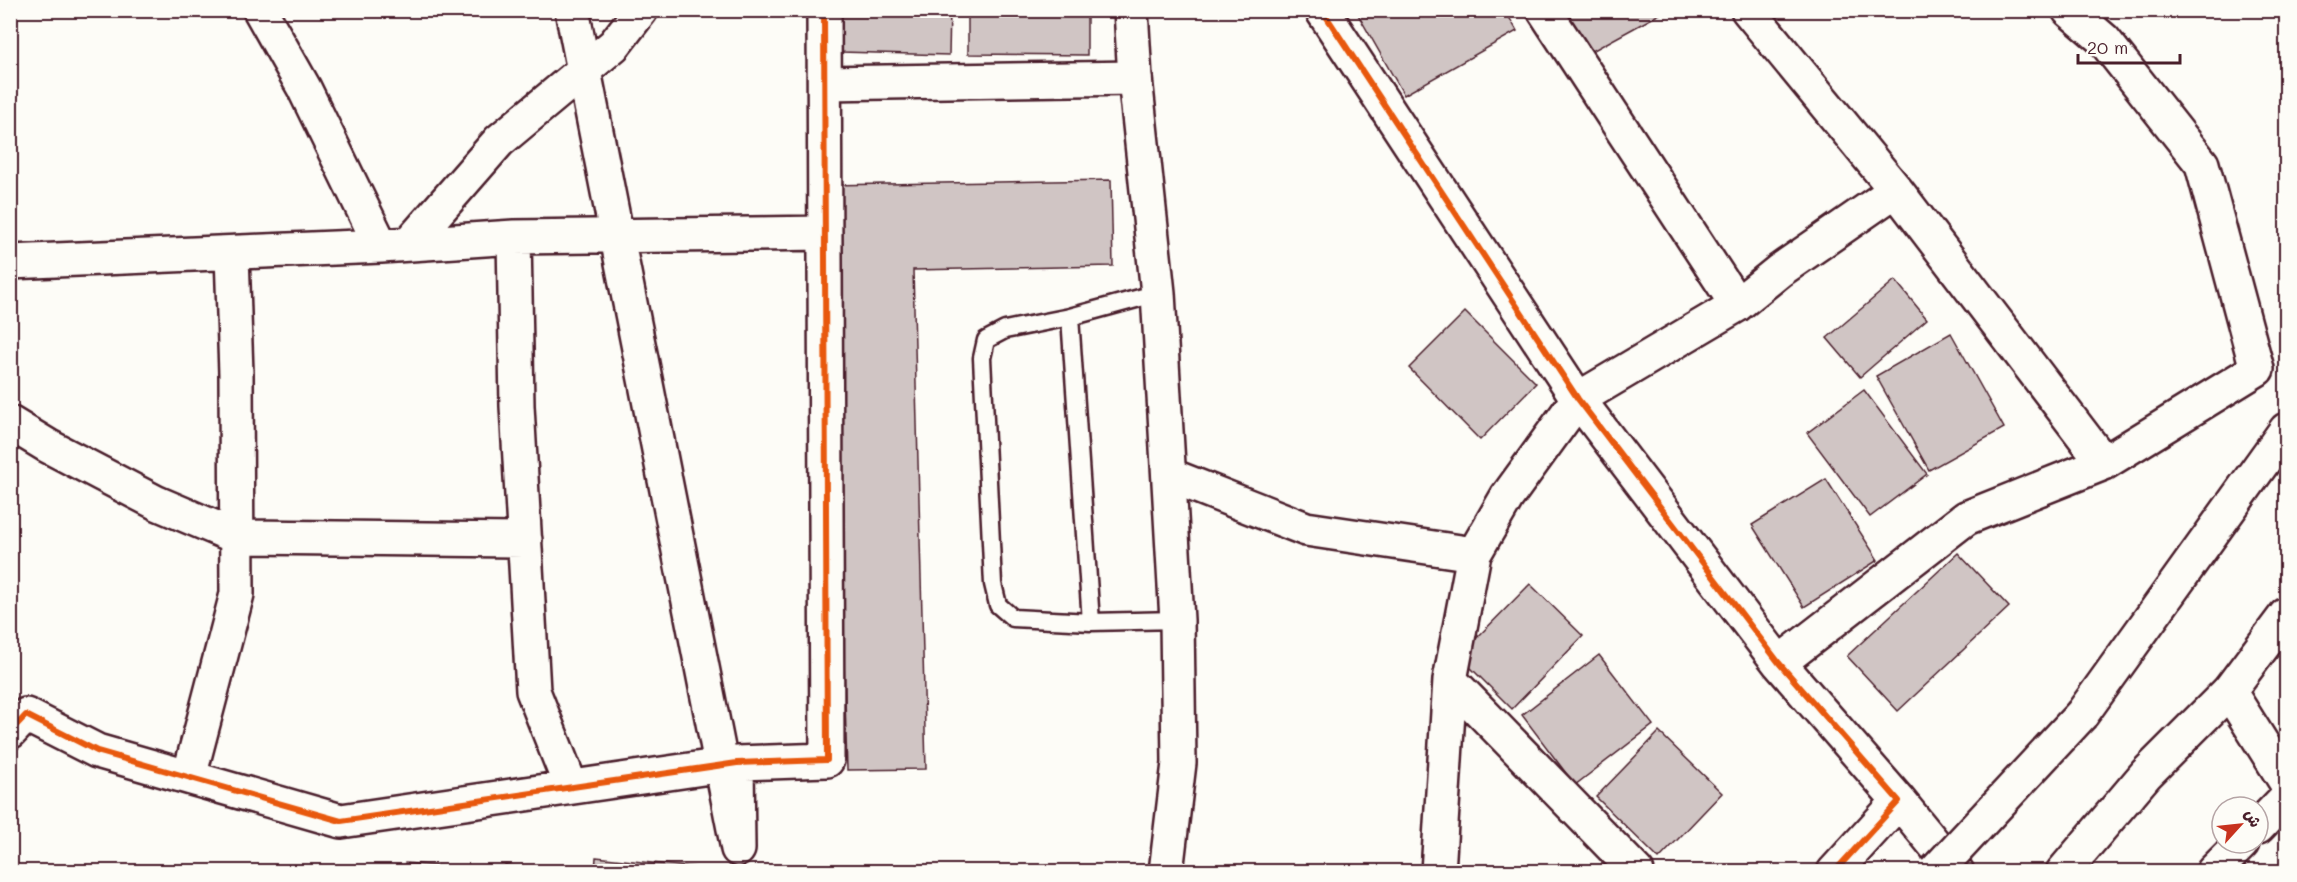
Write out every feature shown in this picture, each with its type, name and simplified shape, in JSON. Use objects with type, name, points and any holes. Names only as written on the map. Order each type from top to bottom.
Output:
[{"type":"street","points":[[260,10],[395,245]]},
{"type":"street","points":[[572,10],[738,849],[737,763]]},
{"type":"street","points":[[395,245],[499,141],[614,45],[641,10]]},
{"type":"street","points":[[10,732],[26,715],[97,751],[341,821],[737,763],[827,760],[824,10]]},
{"type":"street","points":[[1131,10],[1135,78],[1158,292],[1177,620],[1179,763],[1166,872]]},
{"type":"street","points":[[1322,10],[1578,399],[1779,663],[1899,801],[1957,872]]},
{"type":"street","points":[[1544,10],[1737,304]]},
{"type":"street","points":[[1748,10],[1896,190],[2104,463]]},
{"type":"street","points":[[1779,663],[1966,518],[2104,463],[2257,369],[2202,164],[2082,14]]},
{"type":"street","points":[[825,83],[1135,78]]},
{"type":"street","points":[[1438,872],[1450,680],[1474,554],[1507,497],[1578,399],[1737,304],[1779,271],[1896,190]]},
{"type":"street","points":[[10,262],[232,254],[514,237],[825,233]]},
{"type":"street","points":[[514,237],[518,406],[533,691],[571,787]]},
{"type":"street","points":[[189,777],[237,594],[236,374],[232,254]]},
{"type":"street","points":[[10,423],[48,446],[157,503],[237,537],[525,540]]},
{"type":"street","points":[[1935,872],[2082,714],[2286,430]]},
{"type":"street","points":[[1169,475],[1306,529],[1474,554]]},
{"type":"street","points":[[2063,872],[2146,774],[2229,691],[2286,615]]},
{"type":"street","points":[[1450,680],[1637,872]]},
{"type":"street","points":[[2229,691],[2282,763]]},
{"type":"street","points":[[2270,815],[2286,798]]},
{"type":"street","points":[[1834,872],[1899,801]]},
{"type":"street","points":[[2213,872],[2230,855]]},
{"type":"lane","points":[[1158,292],[1070,317],[1005,330],[986,340],[981,358],[993,584],[998,605],[1012,618],[1091,622],[1177,620]]},
{"type":"lane","points":[[1070,317],[1091,622]]},
{"type":"building","points":[[842,10],[950,10],[949,55],[841,52]]},
{"type":"building","points":[[968,10],[1087,10],[1087,55],[968,54]]},
{"type":"building","points":[[1505,10],[1517,31],[1404,95],[1356,11]]},
{"type":"building","points":[[1561,10],[1667,10],[1585,55]]},
{"type":"building","points":[[1111,180],[1113,266],[913,270],[926,769],[847,770],[831,185]]},
{"type":"building","points":[[1895,280],[1927,319],[1860,377],[1827,338]]},
{"type":"building","points":[[1465,312],[1536,383],[1480,440],[1409,368]]},
{"type":"building","points":[[1951,333],[2004,428],[1929,470],[1876,376]]},
{"type":"building","points":[[1864,390],[1927,474],[1870,517],[1807,433]]},
{"type":"building","points":[[1826,479],[1878,560],[1804,607],[1752,525]]},
{"type":"building","points":[[1958,553],[2009,607],[1898,711],[1847,656]]},
{"type":"building","points":[[1530,584],[1583,636],[1512,709],[1459,656]]},
{"type":"building","points":[[1599,655],[1653,725],[1575,785],[1522,715]]},
{"type":"building","points":[[1659,732],[1722,793],[1659,859],[1596,797]]},
{"type":"building","points":[[596,857],[707,869],[706,872],[595,872]]},
{"type":"building","points":[[405,863],[486,870],[486,872],[404,872]]},
{"type":"building","points":[[505,865],[573,872],[504,872]]},
{"type":"cycle path","points":[[10,732],[26,715],[97,751],[341,821],[737,763],[827,760],[824,10]]},
{"type":"cycle path","points":[[1322,10],[1578,399],[1779,663],[1899,801],[1834,872]]}]
